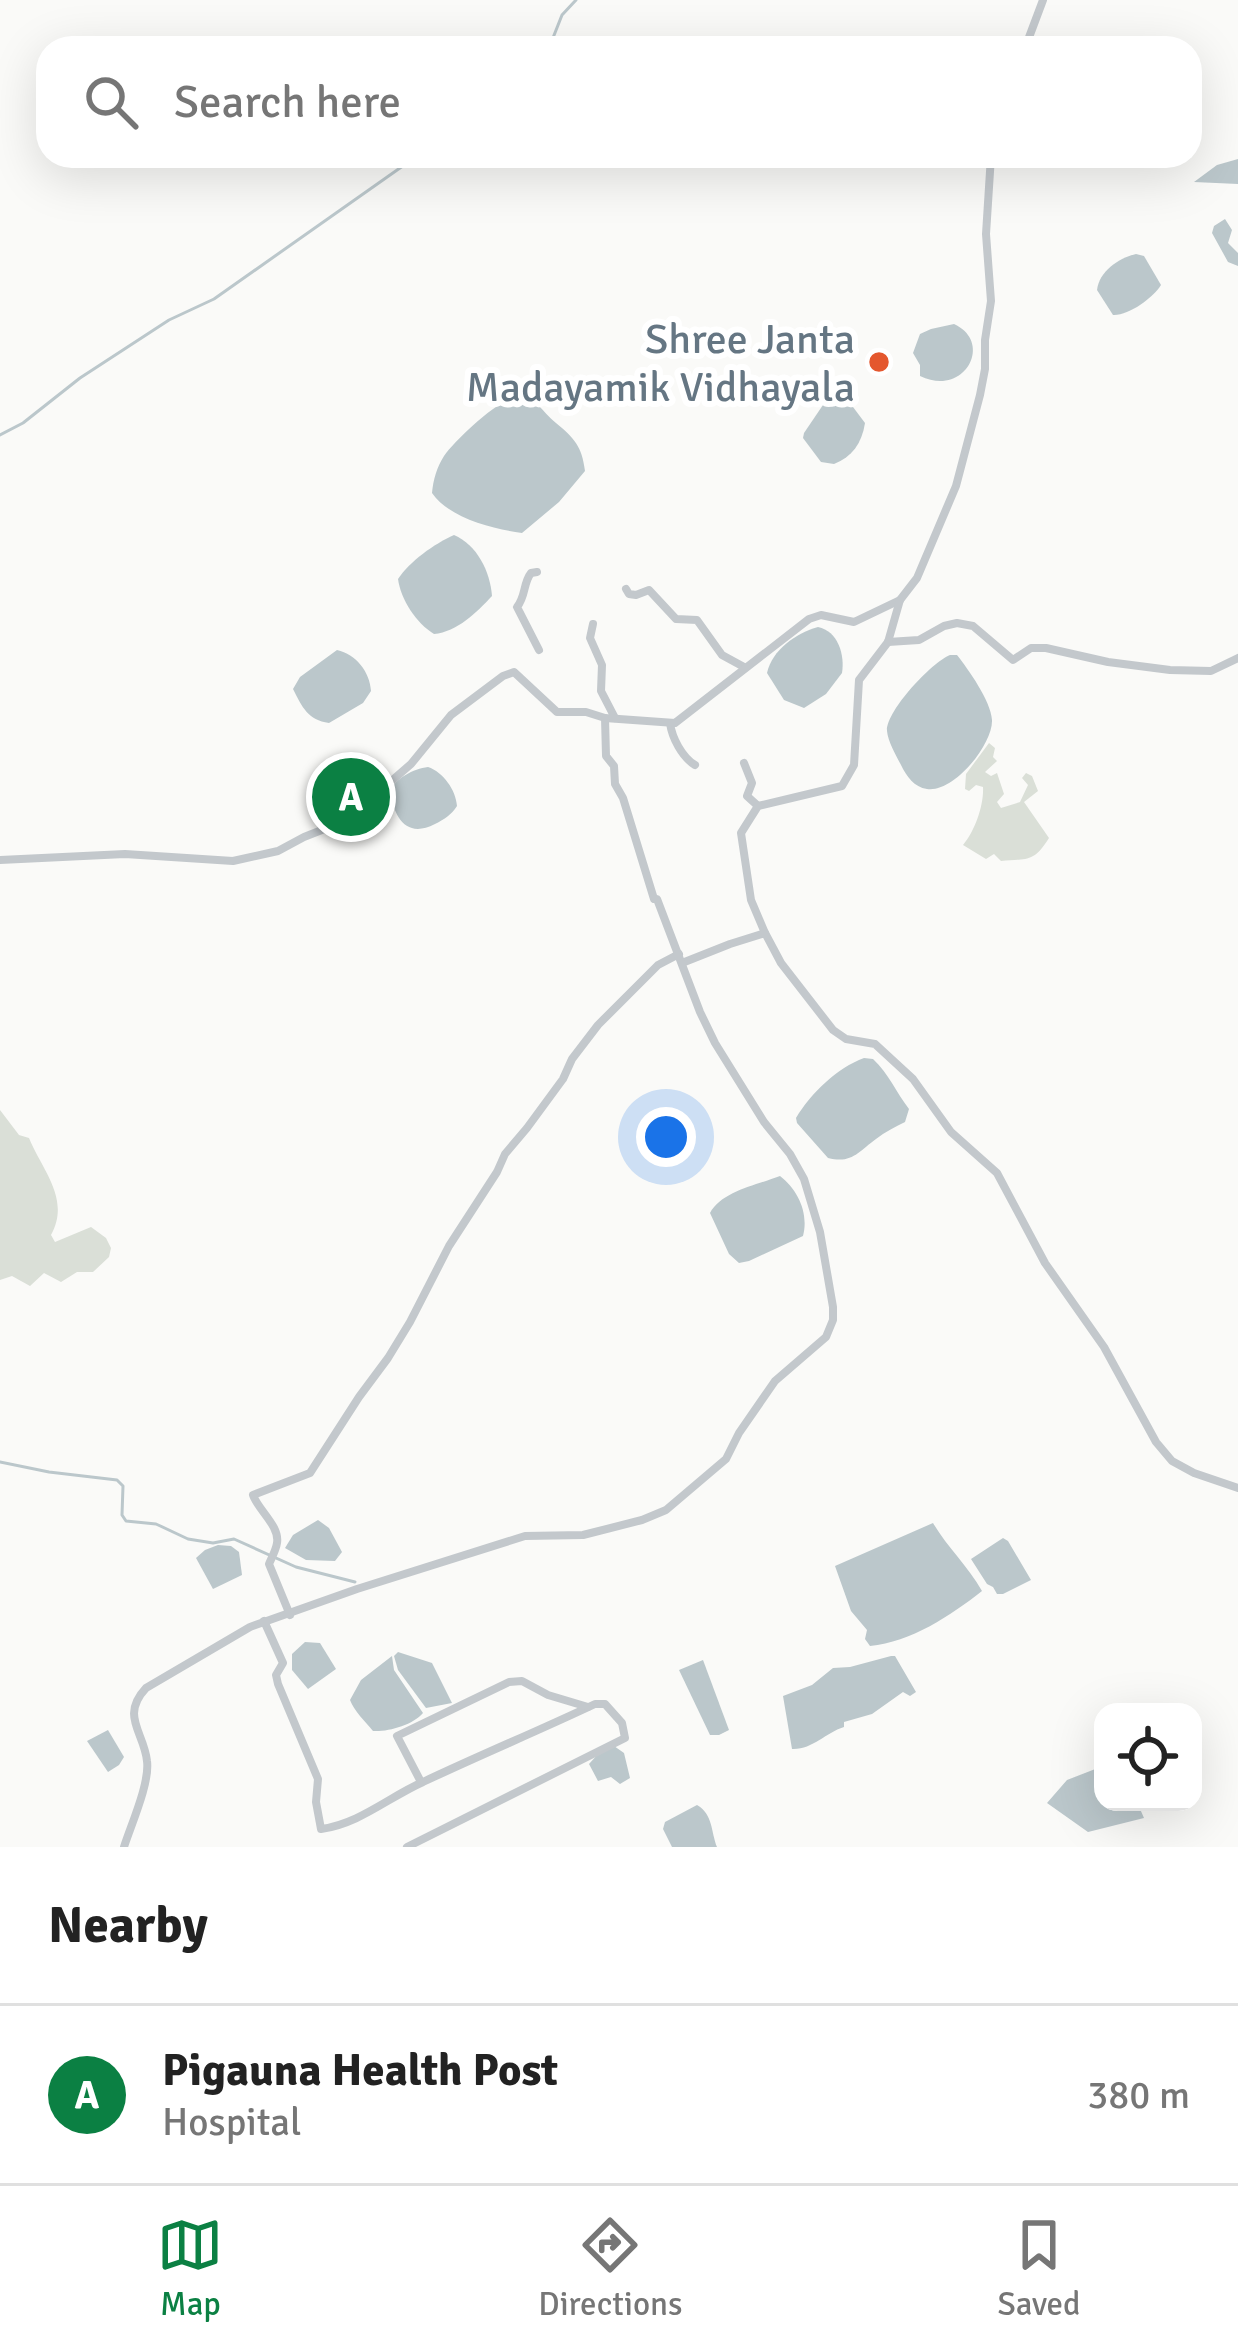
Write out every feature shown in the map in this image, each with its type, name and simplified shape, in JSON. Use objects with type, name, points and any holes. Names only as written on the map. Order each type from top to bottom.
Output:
[{"type":"street","points":[[1029,36],[1042,0]]},
{"type":"street","points":[[990,168],[986,234],[991,301],[982,382],[956,486],[916,578],[900,600],[888,642],[859,680],[854,766],[842,786],[758,806],[740,841],[751,899],[765,933],[833,1030],[846,1039],[875,1044],[914,1079],[951,1132],[997,1173],[1045,1263],[1104,1347],[1156,1442],[1172,1461],[1238,1488]]},
{"type":"street","points":[[537,572],[526,579],[518,607],[539,650]]},
{"type":"street","points":[[626,589],[636,596],[649,590],[676,619],[697,620],[722,655],[744,667]]},
{"type":"street","points":[[0,860],[125,854],[233,861],[278,851],[357,811],[411,764],[451,715],[503,676],[514,672],[557,712],[670,724],[809,619],[821,615],[854,622],[900,600]]},
{"type":"street","points":[[888,642],[919,640],[957,623],[973,626],[1013,660],[1031,648],[1046,648],[1133,666],[1210,671],[1238,658]]},
{"type":"street","points":[[124,1847],[148,1764],[135,1719],[137,1700],[154,1683],[263,1621],[375,1582],[525,1536],[583,1535],[666,1510],[726,1459],[776,1381],[830,1332],[833,1320],[824,1251],[804,1179],[764,1122],[700,1012],[654,899],[623,797],[614,784],[614,766],[606,756],[610,718],[602,692],[602,665],[590,638],[592,624]]},
{"type":"street","points":[[670,724],[672,735],[695,765]]},
{"type":"street","points":[[744,764],[752,783],[746,796],[758,806]]},
{"type":"street","points":[[290,1615],[269,1564],[276,1533],[253,1495],[310,1473],[388,1358],[506,1154],[598,1024],[658,965],[765,933]]},
{"type":"street","points":[[263,1621],[284,1663],[276,1675],[278,1684],[318,1779],[321,1828],[357,1818],[422,1782],[595,1704]]},
{"type":"street","points":[[407,1847],[625,1738],[622,1723],[605,1704],[586,1708],[522,1682],[509,1682],[397,1736],[422,1782]]},
{"type":"shaded area","points":[[1238,159],[1238,184],[1194,182],[1217,165]]},
{"type":"shaded area","points":[[1225,219],[1232,230],[1228,243],[1238,253],[1238,266],[1228,262],[1212,233]]},
{"type":"shaded area","points":[[1136,254],[1144,256],[1161,285],[1140,305],[1113,315],[1097,290],[1101,277]]},
{"type":"shaded area","points":[[954,324],[972,343],[969,365],[950,380],[920,376],[913,353],[920,334]]},
{"type":"shaded area","points":[[517,396],[536,403],[572,438],[585,471],[559,502],[522,533],[460,516],[432,493],[437,469],[450,449],[489,412]]},
{"type":"shaded area","points":[[831,398],[850,403],[865,423],[855,448],[834,464],[821,462],[803,438]]},
{"type":"shaded area","points":[[454,535],[481,560],[492,596],[459,625],[434,634],[410,610],[398,579],[423,554]]},
{"type":"shaded area","points":[[818,627],[831,633],[839,645],[842,673],[826,694],[804,708],[784,700],[767,673],[786,644]]},
{"type":"shaded area","points":[[337,650],[361,665],[371,691],[363,703],[329,723],[311,716],[293,689],[300,677]]},
{"type":"shaded area","points":[[950,655],[957,655],[983,695],[991,712],[991,730],[960,775],[927,789],[906,774],[887,731],[911,688]]},
{"type":"shaded area","points":[[989,743],[997,761],[985,772],[997,773],[1004,794],[997,802],[1001,808],[1020,802],[1028,785],[1022,778],[1026,773],[1038,791],[1024,802],[1049,838],[1028,858],[1001,861],[994,854],[986,859],[963,845],[975,825],[983,794],[983,787],[976,785],[965,789],[966,774]]},
{"type":"shaded area","points":[[428,767],[448,782],[457,806],[442,820],[416,829],[398,817],[390,791],[406,775]]},
{"type":"shaded area","points":[[864,1058],[879,1065],[909,1109],[905,1122],[854,1156],[828,1158],[796,1118],[825,1082]]},
{"type":"shaded area","points":[[0,1110],[19,1135],[29,1138],[52,1185],[58,1209],[51,1235],[55,1242],[91,1227],[106,1238],[109,1257],[93,1272],[77,1272],[61,1282],[44,1273],[30,1286],[12,1276],[0,1280]]},
{"type":"shaded area","points":[[780,1176],[800,1203],[803,1236],[739,1263],[729,1254],[710,1213],[731,1194]]},
{"type":"shaded area","points":[[318,1520],[329,1528],[342,1552],[335,1561],[306,1560],[285,1548],[293,1535]]},
{"type":"shaded area","points":[[933,1523],[982,1591],[915,1633],[870,1646],[865,1639],[867,1630],[851,1611],[835,1566]]},
{"type":"shaded area","points":[[1003,1538],[1031,1580],[997,1594],[971,1559]]},
{"type":"shaded area","points":[[218,1545],[239,1552],[242,1575],[213,1589],[196,1558]]},
{"type":"shaded area","points":[[305,1642],[320,1643],[336,1669],[308,1689],[292,1670],[292,1654]]},
{"type":"shaded area","points":[[398,1652],[432,1663],[452,1703],[426,1708],[398,1670],[394,1656]]},
{"type":"shaded area","points":[[392,1656],[394,1670],[423,1713],[400,1727],[373,1731],[350,1700],[361,1680]]},
{"type":"shaded area","points":[[891,1656],[916,1692],[910,1696],[903,1692],[872,1714],[844,1722],[844,1727],[812,1744],[792,1749],[783,1696],[812,1685],[833,1668]]},
{"type":"shaded area","points":[[703,1660],[729,1730],[719,1735],[710,1735],[679,1670]]},
{"type":"shaded area","points":[[108,1730],[124,1757],[108,1772],[87,1741]]},
{"type":"shaded area","points":[[614,1746],[624,1753],[630,1778],[620,1784],[611,1777],[598,1781],[589,1764]]},
{"type":"shaded area","points":[[1094,1770],[1094,1811],[1141,1811],[1144,1818],[1088,1832],[1047,1803],[1067,1780]]},
{"type":"shaded area","points":[[697,1805],[709,1818],[717,1847],[672,1847],[663,1829],[665,1822]]},
{"type":"waterway","points":[[554,36],[562,15],[576,0]]},
{"type":"waterway","points":[[0,435],[169,320],[214,299],[400,168]]},
{"type":"waterway","points":[[0,1462],[117,1480],[123,1486],[126,1521],[156,1524],[188,1539],[213,1543],[234,1539],[296,1567],[355,1582]]},
{"type":"place","name":"Shree Janta Madayamik Vidhayala","points":[[879,362]]},
{"type":"place","name":"Pigauna Health Post","points":[[351,797]]}]
